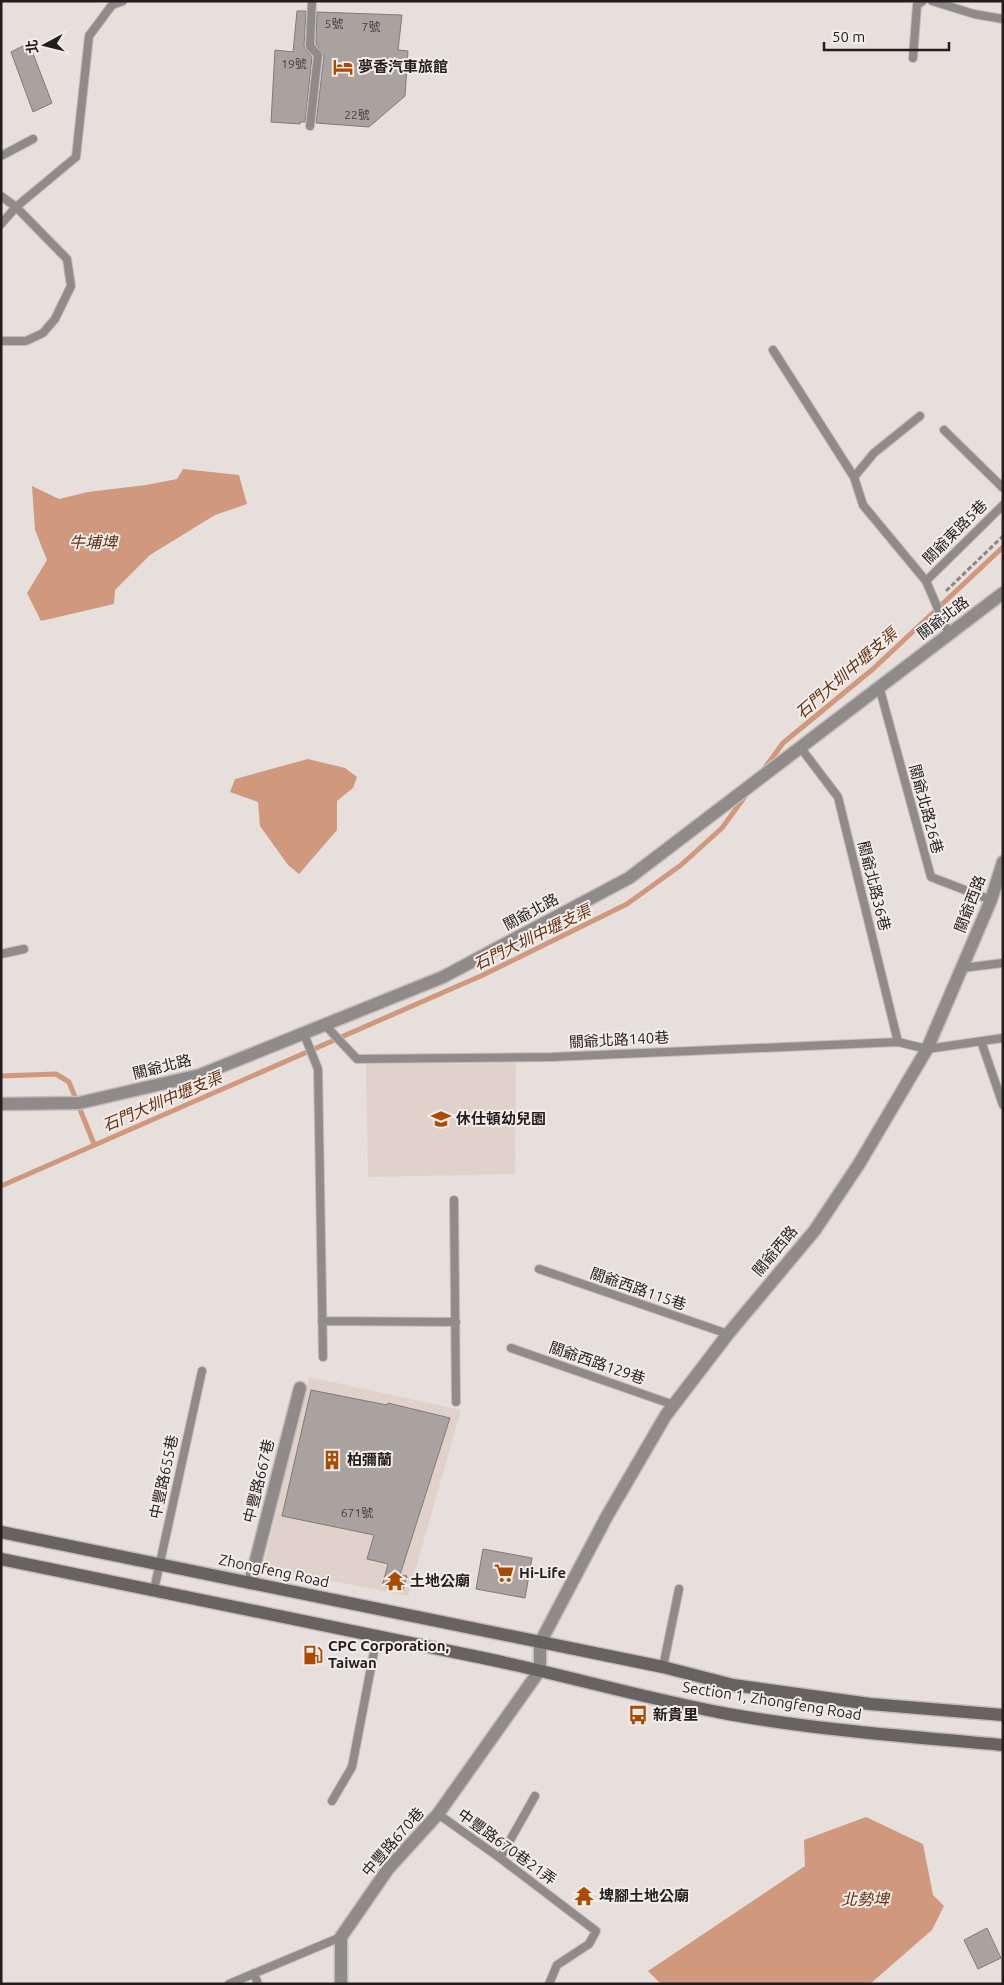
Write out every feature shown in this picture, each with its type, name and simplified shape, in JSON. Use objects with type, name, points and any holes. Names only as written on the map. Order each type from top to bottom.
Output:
[{"type":"main road","name":"Zhongfeng Road","points":[[1,1532],[540,1643]]},
{"type":"main road","points":[[1,1559],[540,1670]]},
{"type":"main road","name":"Section 1, Zhongfeng Road","points":[[540,1643],[663,1667],[733,1685],[870,1704],[1003,1715]]},
{"type":"main road","name":"Section 1, Zhongfeng Road","points":[[540,1670],[585,1683],[728,1714],[867,1733],[1003,1745]]},
{"type":"street","name":"關爺北路","points":[[1,1104],[79,1103],[200,1075],[443,977],[629,878],[1003,593]]},
{"type":"street","name":"關爺西路","points":[[540,1643],[607,1516],[666,1415],[728,1334],[815,1230],[859,1164],[927,1049],[991,900],[1003,862]]},
{"type":"street","name":"中豐路667巷","points":[[250,1583],[300,1388]]},
{"type":"street","points":[[540,1643],[540,1670]]},
{"type":"street","name":"中豐路670巷","points":[[341,1937],[388,1868],[438,1814],[540,1670]]},
{"type":"street","points":[[341,1937],[341,1984]]},
{"type":"lane","points":[[1,224],[16,207],[76,157],[89,36],[112,5],[123,1]]},
{"type":"lane","points":[[310,126],[318,55],[310,46],[312,1]]},
{"type":"lane","points":[[912,58],[917,5],[923,1]]},
{"type":"lane","points":[[932,1],[974,14],[1003,19]]},
{"type":"lane","points":[[1,156],[33,139]]},
{"type":"lane","points":[[1,196],[16,207],[67,258],[70,286],[55,319],[43,333],[26,340],[1,341]]},
{"type":"lane","points":[[773,350],[854,477],[863,505],[926,581]]},
{"type":"lane","points":[[854,477],[874,453],[920,416]]},
{"type":"lane","points":[[944,430],[1003,488]]},
{"type":"lane","name":"關爺東路5巷","points":[[949,634],[926,581],[1003,505]]},
{"type":"lane","name":"關爺北路26巷","points":[[879,686],[931,877],[991,900]]},
{"type":"lane","name":"關爺北路36巷","points":[[800,747],[838,797],[898,1042]]},
{"type":"lane","points":[[1,954],[24,949]]},
{"type":"lane","points":[[962,968],[1003,963]]},
{"type":"lane","name":"關爺北路140巷","points":[[324,1026],[357,1059],[552,1057],[898,1042],[927,1049]]},
{"type":"lane","points":[[304,1034],[318,1069],[323,1357]]},
{"type":"lane","points":[[927,1049],[1003,1038]]},
{"type":"lane","points":[[981,1041],[1003,1105]]},
{"type":"lane","points":[[454,1200],[456,1402]]},
{"type":"lane","name":"關爺西路115巷","points":[[539,1269],[728,1334]]},
{"type":"lane","points":[[322,1321],[456,1322]]},
{"type":"lane","name":"關爺西路129巷","points":[[511,1348],[674,1404]]},
{"type":"lane","name":"中豐路655巷","points":[[154,1590],[202,1371]]},
{"type":"lane","points":[[663,1667],[679,1589]]},
{"type":"lane","points":[[332,1801],[352,1767],[377,1636]]},
{"type":"lane","points":[[500,1858],[535,1796]]},
{"type":"lane","name":"中豐路670巷21弄","points":[[438,1814],[500,1858],[596,1931],[588,1944],[557,1965],[549,1984]]},
{"type":"lane","points":[[229,1984],[341,1937]]},
{"type":"lane","points":[[254,1974],[258,1984]]},
{"type":"path","points":[[946,591],[1003,536]]},
{"type":"shaded area","name":"休仕頓幼兒園","points":[[516,1063],[515,1174],[368,1177],[366,1064]]},
{"type":"shaded area","points":[[309,1377],[461,1410],[408,1596],[263,1567]]},
{"type":"water","name":"牛埔埤","points":[[183,469],[239,475],[247,504],[215,515],[150,555],[115,590],[114,604],[41,621],[27,593],[47,560],[35,530],[32,486],[59,499],[88,492],[177,479]]},
{"type":"water","points":[[308,759],[345,768],[357,777],[353,788],[337,801],[337,830],[299,874],[288,865],[260,826],[258,802],[230,792],[235,779]]},
{"type":"water","name":"北勢埤","points":[[866,1817],[923,1844],[933,1895],[944,1906],[932,1930],[870,1984],[661,1984],[648,1971],[805,1866],[804,1840]]},
{"type":"building","points":[[297,11],[306,11],[304,46],[312,57],[305,122],[300,122],[300,124],[271,122],[275,50],[293,52]]},
{"type":"building","points":[[317,12],[402,15],[398,50],[408,51],[405,96],[369,127],[316,123],[324,56],[316,44]]},
{"type":"building","points":[[29,43],[52,103],[33,112],[11,52]]},
{"type":"building","points":[[311,1390],[387,1405],[388,1403],[450,1418],[400,1575],[407,1576],[403,1590],[382,1586],[388,1564],[367,1559],[374,1535],[282,1516]]},
{"type":"building","name":"Hi-Life","points":[[483,1549],[532,1558],[525,1598],[476,1589]]},
{"type":"building","points":[[987,1928],[1001,1958],[978,1969],[964,1940]]},
{"type":"waterway","name":"石門大圳中壢支渠","points":[[764,769],[783,743],[873,669],[1003,547]]},
{"type":"waterway","name":"石門大圳中壢支渠","points":[[1,1186],[483,975],[627,904],[681,865],[722,828],[746,795]]},
{"type":"waterway","name":"石門大圳中壢支渠","points":[[1,1076],[56,1074],[69,1082],[94,1144]]},
{"type":"place","name":"夢香汽車旅館","points":[[343,67]]},
{"type":"place","name":"休仕頓幼兒園","points":[[441,1119]]},
{"type":"place","name":"柏彌蘭","points":[[332,1460]]},
{"type":"place","name":"Hi-Life","points":[[504,1573]]},
{"type":"place","name":"土地公廟","points":[[395,1581]]},
{"type":"place","name":"CPC Corporation, Taiwan","points":[[313,1655]]},
{"type":"place","name":"新貴里","points":[[638,1715]]},
{"type":"place","name":"埤腳土地公廟","points":[[584,1896]]}]
